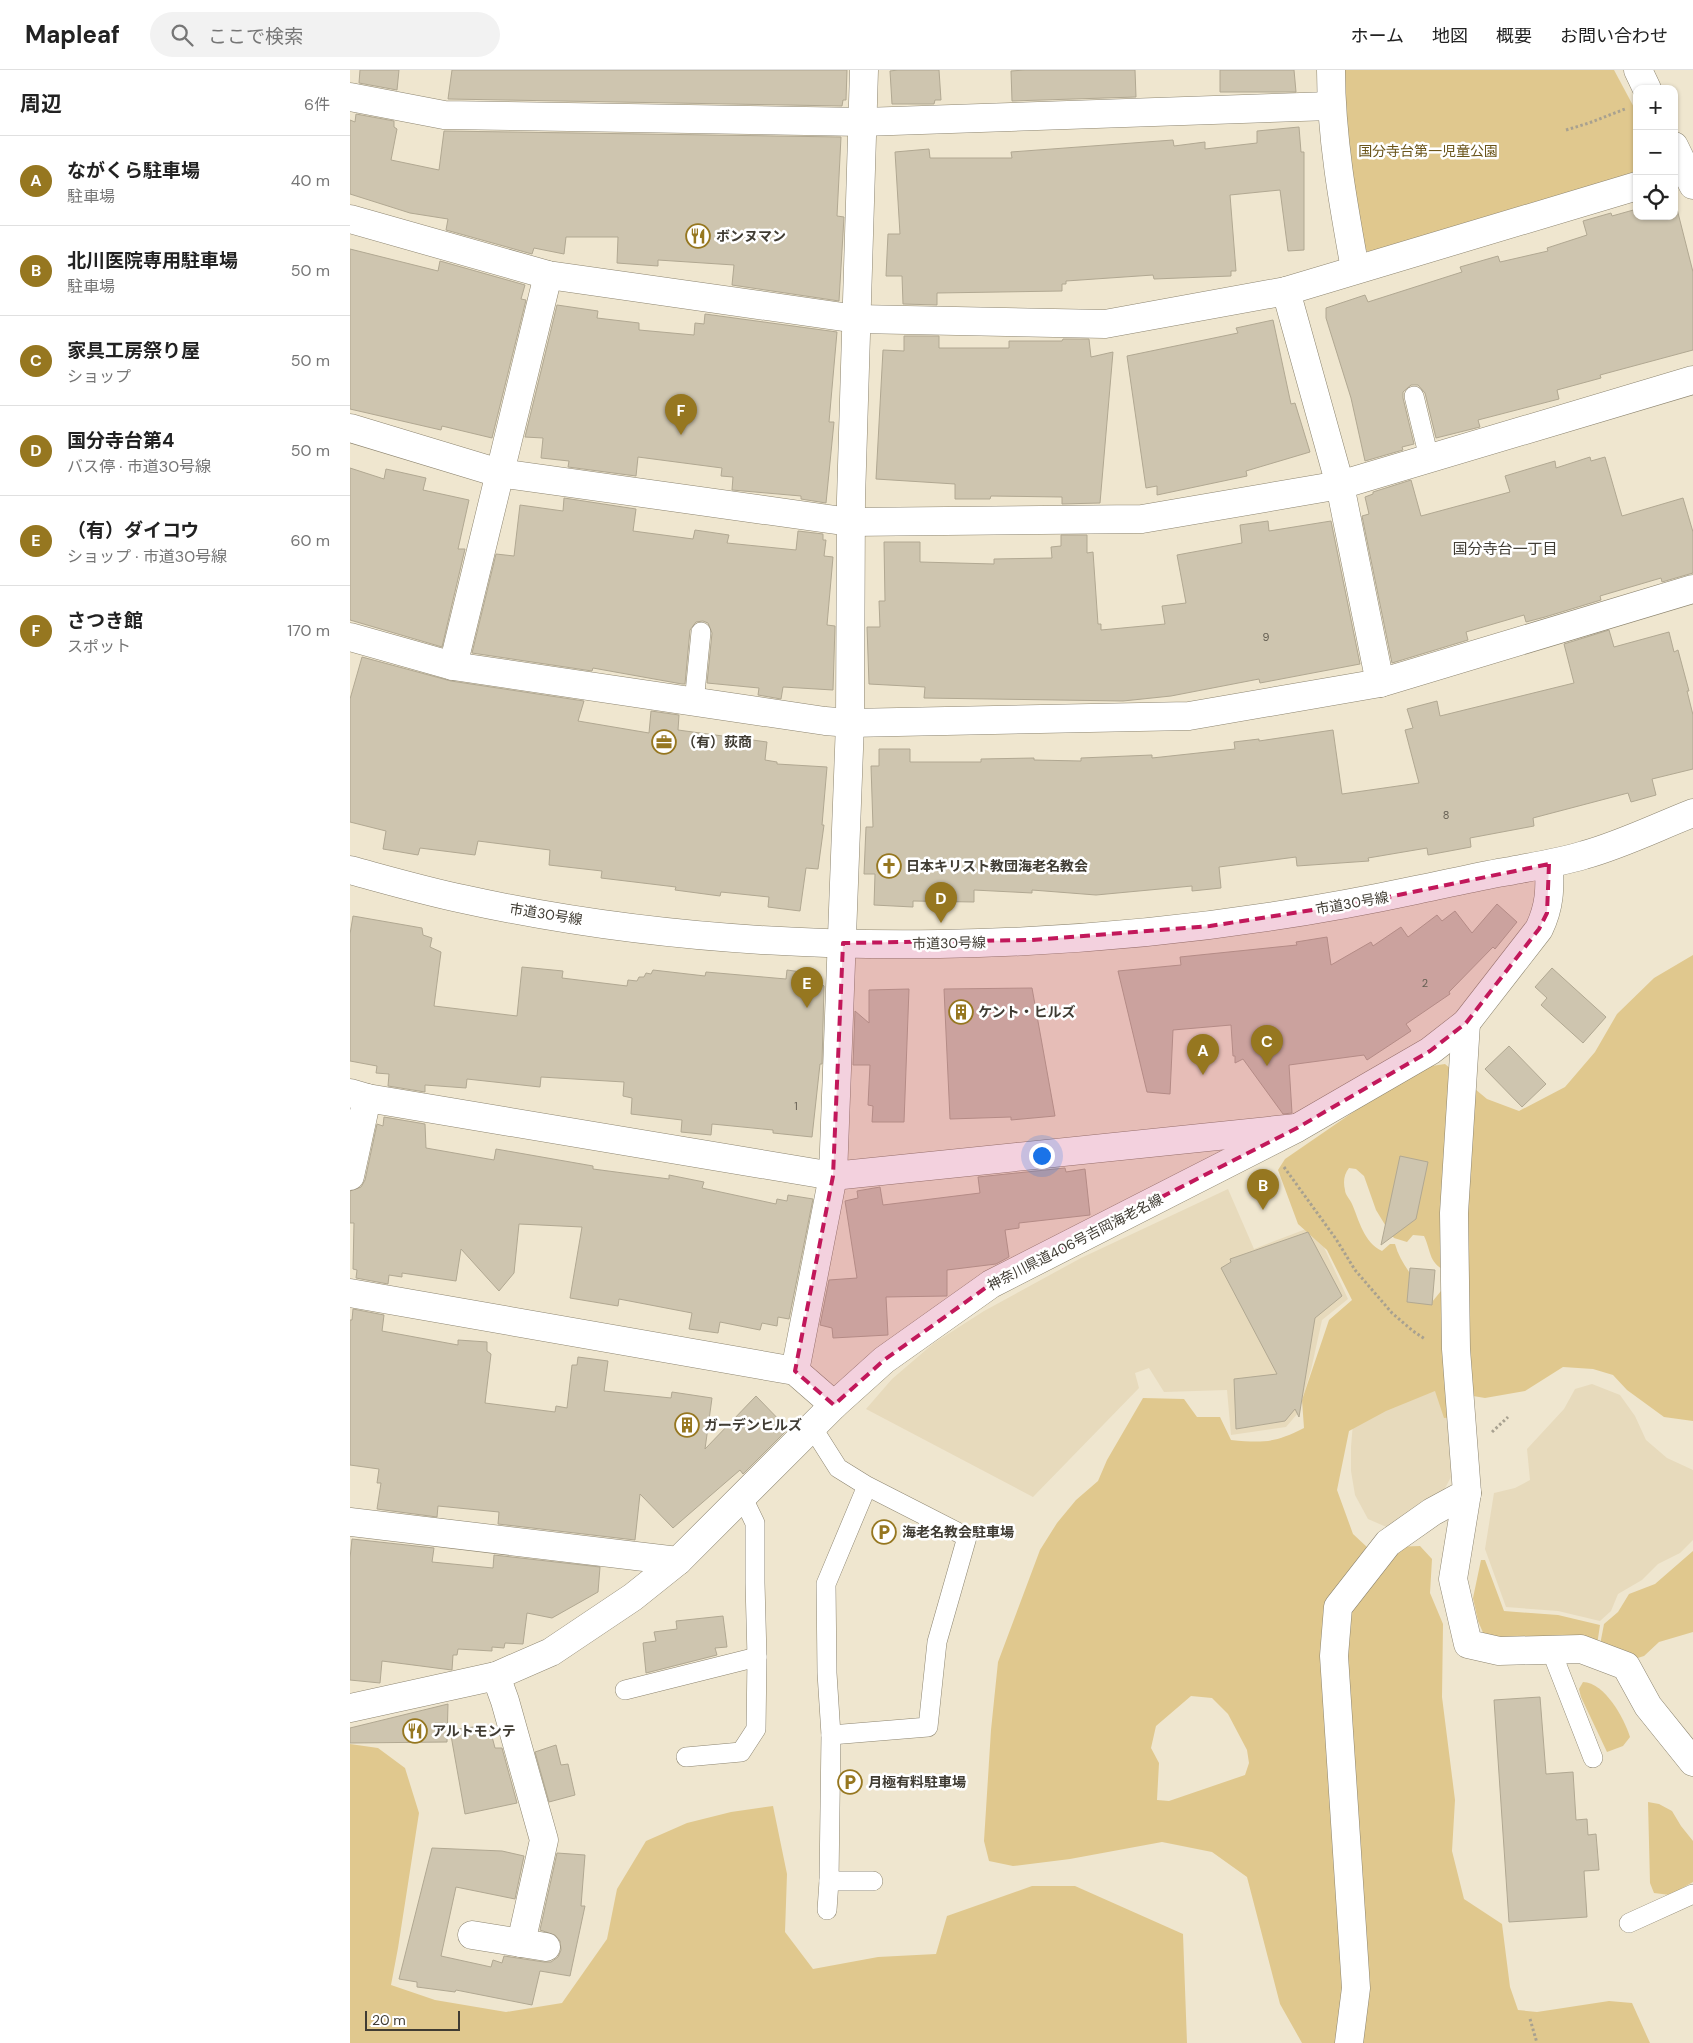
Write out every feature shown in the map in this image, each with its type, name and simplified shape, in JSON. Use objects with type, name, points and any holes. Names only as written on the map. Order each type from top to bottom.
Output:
[{"type":"street","points":[[795,1372],[833,1176],[850,723],[850,522],[864,70]]},
{"type":"street","points":[[1331,70],[1331,106],[1336,162],[1354,269]]},
{"type":"street","points":[[1638,70],[1645,85]]},
{"type":"street","points":[[350,97],[444,115],[863,122],[1331,106]]},
{"type":"street","points":[[1678,158],[1684,177]]},
{"type":"street","points":[[350,219],[548,275],[857,319],[1105,324],[1286,291],[1354,269],[1633,187]]},
{"type":"street","points":[[454,666],[548,275]]},
{"type":"street","points":[[1286,291],[1340,485],[1380,683]]},
{"type":"street","points":[[350,428],[500,473],[850,522],[1142,519],[1340,485],[1693,380]]},
{"type":"street","points":[[350,637],[454,666],[694,703],[850,723],[1189,716],[1380,683],[1693,589]]},
{"type":"street","points":[[1549,864],[1588,854],[1693,813]]},
{"type":"street","name":"市道30号線","points":[[350,870],[463,899],[596,922],[692,934],[843,943],[927,944],[1127,934],[1210,926],[1364,902],[1549,864]]},
{"type":"street","name":"神奈川県道406号吉岡海老名線","points":[[350,1708],[496,1676],[551,1652],[633,1597],[678,1561],[834,1405],[884,1360],[990,1284],[1297,1128],[1430,1051],[1466,1023],[1539,929],[1547,913],[1550,892],[1549,864]]},
{"type":"street","points":[[1466,1023],[1454,1213],[1456,1349],[1467,1493],[1453,1580],[1468,1644],[1499,1651],[1581,1649],[1626,1666],[1648,1706],[1693,1762]]},
{"type":"street","points":[[350,1176],[358,1095],[833,1176],[1297,1128]]},
{"type":"street","points":[[350,1293],[795,1372],[834,1405]]},
{"type":"street","points":[[1349,2043],[1356,1988],[1334,1656],[1338,1607],[1388,1543],[1432,1512],[1467,1493]]},
{"type":"street","points":[[350,1522],[678,1561]]},
{"type":"street","points":[[472,1935],[534,1945],[544,1840],[505,1701],[496,1676]]},
{"type":"lane","points":[[1414,396],[1429,458]]},
{"type":"lane","points":[[694,703],[700,632]]},
{"type":"lane","points":[[812,1427],[838,1468],[867,1486],[967,1536],[936,1642],[928,1727],[831,1735]]},
{"type":"lane","points":[[827,1910],[830,1881],[831,1735],[827,1673],[826,1584],[867,1486]]},
{"type":"lane","points":[[686,1757],[741,1752],[756,1730],[755,1523],[742,1496]]},
{"type":"lane","points":[[1551,1650],[1592,1758]]},
{"type":"lane","points":[[625,1690],[757,1656]]},
{"type":"lane","points":[[830,1881],[873,1881]]},
{"type":"lane","points":[[1629,1924],[1693,1894]]},
{"type":"path","points":[[1566,130],[1623,110]]},
{"type":"path","points":[[1268,1143],[1336,1238],[1355,1270],[1392,1313],[1413,1331],[1436,1346],[1456,1349]]},
{"type":"path","points":[[1530,2019],[1537,2043]]},
{"type":"highlighted area","points":[[1549,864],[1547,913],[1539,929],[1466,1023],[1430,1051],[1297,1128],[991,1284],[884,1360],[834,1405],[795,1371],[833,1176],[843,943],[1032,940],[1210,926],[1364,902]]},
{"type":"shaded area","points":[[1228,1189],[1254,1249],[1314,1226],[1348,1299],[1322,1320],[1311,1370],[1298,1413],[1286,1427],[1231,1435],[1227,1390],[1164,1392],[1149,1368],[1135,1373],[1139,1388],[1033,1497],[866,1409],[892,1379],[934,1343],[984,1311],[1081,1258]]},
{"type":"shaded area","points":[[1369,1378],[1451,1387],[1454,1466],[1451,1477],[1436,1505],[1391,1529],[1368,1519],[1355,1495],[1351,1471],[1354,1411]]},
{"type":"shaded area","points":[[1592,1384],[1620,1395],[1635,1416],[1646,1440],[1667,1458],[1693,1470],[1693,1540],[1680,1553],[1658,1564],[1642,1580],[1618,1594],[1611,1611],[1600,1621],[1558,1611],[1506,1607],[1485,1549],[1494,1493],[1515,1488],[1530,1480],[1527,1449],[1564,1409],[1575,1389]]},
{"type":"green space","name":"国分寺台第一児童公園","points":[[1343,70],[1614,70],[1633,106],[1633,173],[1369,252],[1360,246],[1347,160]]},
{"type":"green space","points":[[1693,955],[1693,1421],[1664,1417],[1627,1390],[1613,1375],[1593,1369],[1563,1367],[1525,1391],[1485,1398],[1473,1396],[1455,1417],[1444,1418],[1435,1391],[1386,1411],[1349,1431],[1337,1490],[1353,1534],[1368,1548],[1420,1546],[1432,1559],[1430,1593],[1443,1624],[1442,1697],[1455,1800],[1452,1851],[1464,1899],[1502,1924],[1510,1987],[1518,2010],[1537,2012],[1609,2001],[1632,2003],[1650,2043],[1302,2043],[1280,2004],[1247,1877],[1212,1852],[1162,1842],[1070,1859],[1013,1866],[989,1861],[984,1841],[991,1730],[998,1662],[1040,1550],[1057,1523],[1076,1500],[1098,1481],[1107,1460],[1143,1398],[1184,1399],[1197,1417],[1220,1417],[1231,1440],[1269,1441],[1285,1437],[1304,1428],[1302,1400],[1329,1320],[1352,1300],[1327,1250],[1298,1224],[1278,1170],[1285,1159],[1381,1093],[1425,1067],[1445,1064],[1487,1099],[1519,1111],[1565,1087],[1595,1052],[1617,1014],[1654,978]],"holes":[[[1349,1168],[1356,1169],[1364,1176],[1376,1210],[1394,1238],[1407,1242],[1413,1235],[1424,1236],[1434,1262],[1449,1272],[1451,1291],[1441,1291],[1432,1302],[1401,1260],[1395,1244],[1390,1244],[1382,1251],[1366,1237],[1345,1192],[1344,1178]],[[1191,1696],[1212,1698],[1228,1714],[1247,1750],[1249,1763],[1245,1775],[1169,1801],[1157,1800],[1159,1763],[1151,1748],[1156,1726]]]},
{"type":"green space","points":[[1693,1551],[1693,1632],[1659,1642],[1644,1656],[1628,1661],[1600,1645],[1604,1624],[1618,1612],[1629,1594],[1655,1584]]},
{"type":"green space","points":[[1481,1560],[1485,1560],[1504,1611],[1558,1615],[1600,1625],[1597,1645],[1501,1645],[1484,1635],[1478,1621],[1473,1598]]},
{"type":"green space","points":[[1583,1682],[1599,1688],[1618,1712],[1630,1737],[1623,1746],[1607,1752],[1581,1697],[1579,1689]]},
{"type":"green space","points":[[350,1744],[378,1748],[405,1768],[419,1813],[391,1985],[435,2000],[506,2012],[562,2003],[607,1939],[617,1889],[646,1841],[687,1823],[731,1812],[773,1806],[787,1874],[785,1932],[813,1969],[878,1957],[936,1954],[947,1916],[1032,1886],[1075,1886],[1183,1934],[1187,2043],[350,2043]]},
{"type":"green space","points":[[1648,1802],[1659,1804],[1672,1811],[1693,1841],[1693,1882],[1670,1895],[1654,1893],[1650,1883]]},
{"type":"building","points":[[360,70],[399,70],[397,90],[359,83]]},
{"type":"building","points":[[452,70],[847,70],[846,100],[843,100],[842,106],[448,99]]},
{"type":"building","points":[[939,70],[941,100],[935,100],[934,104],[892,104],[890,71]]},
{"type":"building","points":[[1135,70],[1136,97],[1012,101],[1011,71]]},
{"type":"building","points":[[1220,70],[1294,70],[1296,92],[1220,92]]},
{"type":"building","points":[[356,114],[394,121],[394,127],[397,129],[391,160],[439,170],[444,131],[841,137],[837,216],[844,217],[839,301],[732,285],[734,265],[658,260],[658,266],[617,263],[618,237],[566,237],[564,254],[534,248],[532,254],[446,230],[448,219],[410,213],[350,194],[350,120],[355,122]]},
{"type":"building","points":[[1299,127],[1301,152],[1304,152],[1304,250],[1288,251],[1280,190],[1230,195],[1236,271],[1231,271],[1231,276],[1154,279],[1153,275],[1066,281],[1066,284],[1062,284],[1062,291],[937,293],[937,305],[903,304],[902,276],[886,276],[888,234],[900,234],[895,152],[929,149],[930,158],[1012,158],[1011,152],[1173,140],[1174,146],[1205,142],[1205,149],[1257,143],[1257,131]]},
{"type":"building","points":[[1633,210],[1633,220],[1678,220],[1678,213],[1693,272],[1693,350],[1600,375],[1601,378],[1557,390],[1559,399],[1478,420],[1480,427],[1436,438],[1425,393],[1418,385],[1411,385],[1403,392],[1403,398],[1414,444],[1402,447],[1403,450],[1365,461],[1351,398],[1326,318],[1326,308],[1365,295],[1368,302],[1462,272],[1460,267],[1498,256],[1500,262],[1548,251],[1547,248],[1587,235],[1583,221],[1611,213],[1612,216]]},
{"type":"building","points":[[350,249],[438,271],[440,261],[525,285],[521,299],[526,300],[492,438],[442,426],[441,430],[350,409]]},
{"type":"building","points":[[557,305],[598,311],[597,318],[639,323],[639,330],[694,335],[695,323],[704,324],[705,314],[837,332],[829,422],[834,422],[826,503],[801,499],[801,496],[732,490],[733,477],[721,476],[722,468],[638,457],[636,476],[568,467],[569,461],[541,458],[543,438],[525,437]]},
{"type":"building","points":[[1273,320],[1291,404],[1295,403],[1310,452],[1246,471],[1247,476],[1157,495],[1157,486],[1146,488],[1127,356],[1238,333],[1236,328]]},
{"type":"building","points":[[904,336],[939,336],[939,348],[1009,348],[1009,341],[1089,339],[1091,357],[1113,352],[1100,503],[1062,504],[1062,497],[991,496],[990,499],[955,499],[955,484],[876,479],[883,350],[904,351]]},
{"type":"building","points":[[1590,457],[1591,461],[1605,457],[1622,516],[1683,498],[1693,532],[1693,573],[1662,582],[1661,578],[1600,596],[1601,600],[1526,622],[1524,615],[1466,632],[1468,640],[1392,663],[1362,516],[1369,514],[1365,497],[1373,494],[1373,492],[1411,480],[1421,516],[1510,492],[1505,476],[1555,461],[1556,468]]},
{"type":"building","points":[[350,468],[384,479],[386,469],[426,478],[423,490],[469,500],[458,549],[465,549],[442,647],[350,620]]},
{"type":"building","points":[[564,498],[636,509],[633,531],[693,539],[695,530],[729,535],[727,543],[796,550],[798,531],[823,534],[823,540],[826,540],[824,556],[833,557],[827,625],[835,626],[833,690],[783,687],[781,699],[758,695],[759,688],[707,683],[712,633],[708,623],[703,621],[696,622],[690,630],[685,684],[593,668],[592,671],[472,653],[496,554],[514,556],[520,505],[563,511]]},
{"type":"building","points":[[1268,521],[1269,531],[1331,521],[1360,664],[1260,683],[1259,679],[1171,696],[1123,701],[924,698],[925,687],[869,684],[867,627],[880,627],[879,601],[885,601],[884,542],[920,542],[920,562],[994,564],[994,559],[1052,558],[1051,547],[1061,546],[1061,535],[1087,535],[1087,553],[1093,552],[1098,624],[1101,624],[1101,630],[1165,624],[1162,606],[1186,603],[1177,555],[1242,543],[1240,525]]},
{"type":"building","points":[[1609,630],[1614,647],[1669,632],[1674,652],[1678,650],[1693,715],[1693,769],[1652,779],[1656,795],[1631,802],[1628,793],[1533,818],[1534,826],[1470,838],[1471,847],[1428,855],[1427,848],[1368,858],[1369,861],[1297,866],[1296,857],[1219,867],[1221,888],[1192,891],[1192,886],[1096,895],[1032,890],[1032,893],[974,890],[974,902],[913,901],[913,907],[874,905],[875,874],[864,874],[866,827],[873,827],[871,766],[879,766],[879,749],[910,749],[910,762],[981,762],[981,759],[1034,758],[1034,760],[1081,761],[1081,758],[1152,755],[1152,758],[1235,749],[1234,742],[1259,739],[1259,741],[1333,730],[1342,794],[1419,783],[1405,730],[1413,728],[1407,709],[1437,701],[1440,716],[1574,683],[1564,644]]},
{"type":"building","points":[[362,657],[451,681],[584,701],[578,721],[649,733],[651,711],[679,715],[678,730],[767,742],[765,760],[777,762],[777,764],[827,767],[822,825],[824,825],[818,869],[806,868],[800,911],[768,907],[769,897],[721,892],[720,896],[675,890],[676,887],[601,878],[602,871],[549,865],[550,850],[478,841],[475,855],[420,848],[418,855],[383,849],[386,831],[350,822],[350,699]]},
{"type":"building","points":[[1497,904],[1517,922],[1495,949],[1493,947],[1449,992],[1450,994],[1406,1024],[1411,1031],[1367,1060],[1364,1055],[1289,1065],[1292,1113],[1283,1114],[1243,1059],[1235,1063],[1231,1025],[1173,1030],[1170,1094],[1147,1092],[1118,971],[1181,965],[1180,957],[1297,945],[1296,942],[1327,937],[1331,965],[1371,942],[1373,946],[1401,927],[1408,937],[1437,915],[1442,921],[1455,911],[1472,933]]},
{"type":"building","points":[[353,916],[422,928],[423,935],[432,938],[430,947],[441,952],[434,1006],[517,1016],[522,967],[563,971],[562,978],[627,986],[628,980],[637,981],[639,977],[644,977],[646,973],[651,974],[653,970],[705,976],[706,972],[786,979],[787,970],[809,973],[824,986],[822,1064],[820,1064],[812,1137],[773,1133],[773,1130],[712,1124],[711,1135],[681,1132],[682,1120],[631,1114],[632,1098],[623,1096],[624,1082],[541,1077],[540,1087],[467,1079],[466,1088],[425,1085],[425,1092],[388,1086],[389,1074],[376,1073],[377,1066],[350,1061],[350,934]]},
{"type":"building","points":[[1552,968],[1606,1017],[1583,1043],[1541,1005],[1547,998],[1535,987]]},
{"type":"building","points":[[1032,988],[1055,1116],[1011,1120],[1011,1117],[950,1119],[944,989]]},
{"type":"building","points":[[909,989],[904,1122],[872,1122],[873,1106],[868,1105],[870,1065],[853,1065],[855,1011],[869,1023],[869,990]]},
{"type":"building","points":[[1509,1046],[1546,1084],[1522,1107],[1485,1069]]},
{"type":"building","points":[[384,1117],[425,1124],[426,1148],[494,1160],[496,1149],[593,1166],[593,1169],[669,1179],[669,1175],[704,1182],[702,1188],[776,1204],[777,1199],[787,1201],[788,1195],[813,1199],[789,1319],[778,1317],[777,1326],[762,1323],[760,1330],[720,1322],[718,1333],[689,1329],[692,1313],[619,1299],[618,1306],[570,1298],[582,1227],[519,1224],[514,1273],[499,1291],[461,1249],[456,1281],[402,1273],[402,1277],[389,1275],[388,1284],[356,1278],[357,1270],[353,1269],[354,1223],[350,1223],[350,1191],[361,1187],[365,1180],[377,1124],[383,1126]]},
{"type":"building","points":[[1400,1156],[1428,1162],[1416,1219],[1381,1245]]},
{"type":"building","points":[[1065,1168],[1066,1172],[1085,1169],[1090,1215],[1019,1223],[1019,1228],[1005,1230],[1009,1257],[996,1264],[947,1270],[947,1296],[886,1297],[888,1335],[833,1338],[832,1328],[820,1325],[829,1280],[857,1278],[845,1201],[858,1198],[857,1191],[880,1187],[883,1205],[980,1193],[978,1177]]},
{"type":"building","points":[[1308,1232],[1342,1296],[1315,1318],[1299,1417],[1295,1409],[1285,1421],[1236,1429],[1234,1379],[1277,1374],[1221,1268],[1231,1262],[1230,1259]]},
{"type":"building","points":[[1410,1268],[1435,1270],[1432,1305],[1407,1302]]},
{"type":"building","points":[[353,1309],[384,1315],[382,1331],[458,1345],[458,1340],[487,1342],[487,1351],[491,1354],[485,1403],[555,1412],[556,1406],[567,1408],[572,1365],[577,1365],[578,1357],[608,1361],[604,1391],[671,1398],[672,1392],[712,1398],[705,1449],[756,1396],[788,1429],[743,1474],[740,1470],[673,1528],[640,1494],[635,1540],[498,1524],[499,1512],[438,1506],[437,1517],[377,1509],[381,1483],[377,1483],[379,1469],[350,1465],[350,1320],[352,1320]]},
{"type":"building","points":[[352,1539],[434,1548],[432,1562],[493,1568],[494,1555],[600,1567],[598,1592],[552,1618],[527,1613],[523,1644],[505,1643],[504,1648],[492,1647],[492,1651],[458,1649],[457,1655],[453,1655],[452,1670],[382,1661],[380,1683],[350,1680],[350,1558]]},
{"type":"building","points":[[723,1616],[727,1647],[715,1648],[717,1655],[646,1673],[643,1643],[656,1641],[654,1632],[677,1629],[676,1621]]},
{"type":"building","points":[[1540,1697],[1546,1774],[1573,1772],[1576,1820],[1587,1819],[1588,1835],[1596,1834],[1599,1870],[1584,1871],[1587,1917],[1509,1922],[1494,1700]]},
{"type":"building","points":[[448,1704],[447,1742],[350,1743],[350,1728]]},
{"type":"building","points":[[489,1725],[495,1748],[502,1748],[517,1803],[465,1814],[450,1730]]},
{"type":"building","points":[[556,1745],[561,1765],[568,1764],[575,1795],[549,1802],[535,1752]]},
{"type":"building","points":[[432,1848],[502,1851],[524,1856],[515,1899],[456,1887],[441,1956],[491,1967],[493,1960],[502,1963],[504,1956],[544,1962],[551,1962],[558,1957],[561,1950],[560,1941],[555,1935],[540,1930],[557,1853],[585,1855],[581,1906],[585,1906],[570,1976],[540,1971],[532,2005],[456,1990],[455,1992],[417,1987],[417,1982],[399,1979]]},
{"type":"place","name":"ボンヌマン","points":[[698,236]]},
{"type":"place","name":"さつき館","points":[[681,435]]},
{"type":"place","name":"（有）荻商","points":[[664,742]]},
{"type":"place","name":"日本キリスト教団海老名教会","points":[[889,866]]},
{"type":"place","name":"国分寺台第4","points":[[941,923]]},
{"type":"place","name":"（有）ダイコウ","points":[[807,1008]]},
{"type":"place","name":"ケント・ヒルズ","points":[[961,1012]]},
{"type":"place","name":"家具工房祭り屋","points":[[1267,1066]]},
{"type":"place","name":"ながくら駐車場","points":[[1203,1075]]},
{"type":"place","name":"北川医院専用駐車場","points":[[1263,1210]]},
{"type":"place","name":"ガーデンヒルズ","points":[[687,1425]]},
{"type":"place","name":"海老名教会駐車場","points":[[884,1532]]},
{"type":"place","name":"アルトモンテ","points":[[415,1731]]},
{"type":"place","name":"月極有料駐車場","points":[[850,1782]]},
{"type":"district","name":"国分寺台一丁目","points":[[1505,549]]}]
